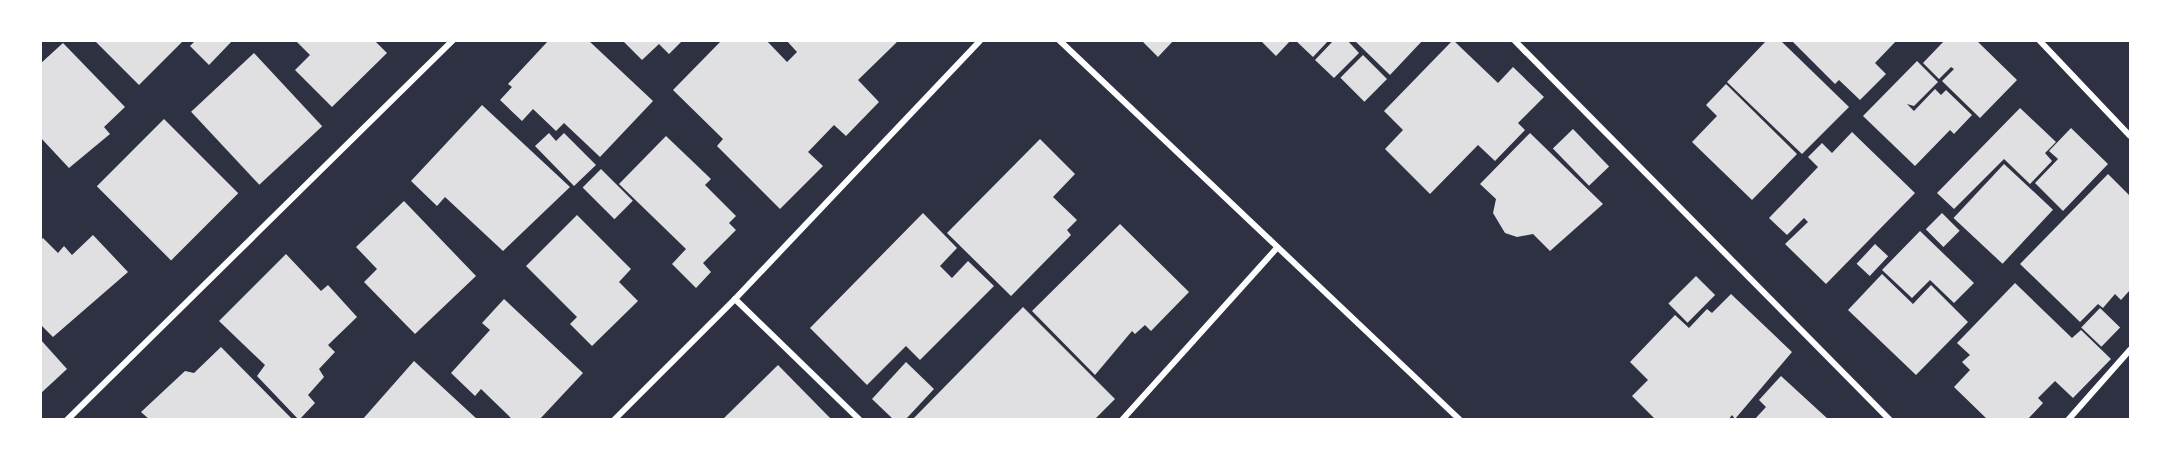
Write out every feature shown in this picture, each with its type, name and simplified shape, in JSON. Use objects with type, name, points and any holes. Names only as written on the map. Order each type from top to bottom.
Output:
[{"type":"street","points":[[67,420],[453,40]]},
{"type":"street","points":[[614,420],[735,299],[981,40]]},
{"type":"street","points":[[1059,40],[1276,249],[1460,420]]},
{"type":"street","points":[[1514,40],[1890,420]]},
{"type":"street","points":[[2039,40],[2130,136]]},
{"type":"street","points":[[1122,420],[1276,249]]},
{"type":"street","points":[[735,299],[860,420]]},
{"type":"street","points":[[2068,420],[2130,350]]},
{"type":"building","points":[[94,40],[184,40],[139,85]]},
{"type":"building","points":[[196,40],[233,40],[209,65],[190,46]]},
{"type":"building","points":[[295,40],[374,40],[387,53],[332,107],[295,70],[310,55]]},
{"type":"building","points":[[549,40],[588,40],[653,101],[600,157],[564,123],[556,131],[533,109],[522,121],[500,100],[512,87],[508,84]]},
{"type":"building","points":[[622,40],[683,40],[669,54],[659,44],[642,60]]},
{"type":"building","points":[[722,40],[766,40],[787,62],[797,52],[786,40],[897,42],[858,80],[879,102],[846,136],[834,125],[808,152],[823,166],[780,209],[717,146],[723,139],[673,90]]},
{"type":"building","points":[[1141,40],[1174,40],[1158,57]]},
{"type":"building","points":[[1260,40],[1291,40],[1276,56]]},
{"type":"building","points":[[1295,40],[1329,40],[1313,57]]},
{"type":"building","points":[[1334,40],[1347,40],[1359,53],[1334,78],[1315,60]]},
{"type":"building","points":[[1354,40],[1423,40],[1390,75]]},
{"type":"building","points":[[1453,40],[1498,83],[1513,67],[1544,97],[1518,123],[1525,130],[1495,161],[1478,145],[1430,194],[1385,149],[1403,130],[1384,111]]},
{"type":"building","points":[[1767,40],[1780,40],[1849,107],[1802,154],[1727,82]]},
{"type":"building","points":[[1791,40],[1897,40],[1875,63],[1886,74],[1860,100],[1839,80],[1835,84]]},
{"type":"building","points":[[1945,40],[1976,40],[2017,80],[1980,118],[1942,81],[1954,69],[1951,67],[1939,79],[1923,63]]},
{"type":"building","points":[[63,43],[125,107],[104,127],[110,134],[69,168],[40,137],[40,64]]},
{"type":"building","points":[[254,53],[322,126],[259,185],[191,112]]},
{"type":"building","points":[[1363,55],[1387,79],[1364,102],[1340,78]]},
{"type":"building","points":[[1917,61],[1938,82],[1914,106],[1907,104],[1914,111],[1935,89],[1941,95],[1946,90],[1972,115],[1954,134],[1950,130],[1915,166],[1863,116]]},
{"type":"building","points":[[1726,84],[1797,154],[1752,200],[1692,142],[1717,116],[1706,105]]},
{"type":"building","points":[[482,105],[570,187],[503,251],[445,197],[437,206],[411,181]]},
{"type":"building","points":[[2020,108],[2056,142],[2045,153],[2052,161],[2030,184],[2004,159],[1954,209],[1937,193]]},
{"type":"building","points":[[164,119],[238,193],[171,260],[97,186]]},
{"type":"building","points":[[2071,128],[2108,164],[2063,211],[2035,183],[2058,159],[2049,151]]},
{"type":"building","points":[[1573,129],[1609,166],[1589,186],[1553,148]]},
{"type":"building","points":[[1852,132],[1915,193],[1826,284],[1785,244],[1808,222],[1804,218],[1787,235],[1769,218],[1818,167],[1808,157],[1822,143],[1832,153]]},
{"type":"building","points":[[549,133],[556,141],[564,133],[596,165],[574,186],[535,146]]},
{"type":"building","points":[[1530,133],[1603,204],[1550,251],[1533,234],[1517,237],[1505,233],[1493,213],[1496,199],[1480,184]]},
{"type":"building","points":[[666,136],[711,179],[705,185],[736,216],[729,223],[736,230],[703,263],[711,272],[696,288],[672,264],[686,249],[619,184]]},
{"type":"building","points":[[1040,139],[1075,174],[1053,197],[1077,220],[1067,230],[1071,235],[1011,296],[947,233]]},
{"type":"building","points":[[2004,164],[2053,210],[2003,264],[1954,218]]},
{"type":"building","points":[[601,169],[633,201],[614,219],[583,187]]},
{"type":"building","points":[[2108,174],[2130,196],[2130,290],[2121,300],[2115,294],[2103,308],[2098,304],[2080,322],[2020,264]]},
{"type":"building","points":[[404,201],[476,276],[415,334],[364,282],[377,269],[356,247]]},
{"type":"building","points":[[923,213],[957,248],[940,266],[952,278],[968,261],[994,286],[920,360],[906,346],[867,385],[810,328]]},
{"type":"building","points":[[1942,213],[1960,231],[1943,247],[1926,229]]},
{"type":"building","points":[[577,215],[631,269],[619,282],[638,301],[592,346],[570,324],[577,317],[526,266]]},
{"type":"building","points":[[1120,224],[1189,292],[1151,331],[1145,325],[1135,334],[1132,331],[1095,375],[1032,311]]},
{"type":"building","points":[[1920,231],[1974,283],[1954,303],[1930,280],[1912,298],[1882,270]]},
{"type":"building","points":[[93,235],[128,272],[53,337],[40,324],[40,241],[43,238],[58,253],[64,246],[72,255]]},
{"type":"building","points":[[1875,244],[1888,256],[1870,276],[1857,264]]},
{"type":"building","points":[[286,254],[321,291],[328,285],[357,317],[328,345],[335,352],[319,369],[324,377],[308,395],[315,403],[299,420],[257,376],[265,365],[219,321]]},
{"type":"building","points":[[1882,274],[1913,304],[1931,285],[1968,322],[1916,375],[1848,310]]},
{"type":"building","points":[[1696,276],[1715,295],[1688,323],[1668,304]]},
{"type":"building","points":[[2015,283],[2072,338],[2081,330],[2111,359],[2073,398],[2055,381],[2038,398],[2043,403],[2027,420],[1988,420],[1954,387],[1970,370],[1962,362],[1970,355],[1957,343]]},
{"type":"building","points":[[1731,294],[1792,352],[1735,419],[1732,415],[1728,420],[1656,420],[1632,396],[1648,380],[1630,362],[1675,315],[1689,328],[1707,309],[1712,313]]},
{"type":"building","points":[[504,299],[583,373],[539,420],[513,420],[481,389],[475,396],[451,373],[490,330],[482,323]]},
{"type":"building","points":[[1023,307],[1115,399],[1094,420],[912,420]]},
{"type":"building","points":[[2100,308],[2120,327],[2101,347],[2081,327]]},
{"type":"building","points":[[40,339],[67,369],[40,394]]},
{"type":"building","points":[[221,347],[293,420],[150,420],[141,412],[185,371],[194,373]]},
{"type":"building","points":[[414,361],[478,420],[362,420]]},
{"type":"building","points":[[906,362],[934,389],[905,420],[894,420],[872,399]]},
{"type":"building","points":[[778,365],[832,420],[722,420]]},
{"type":"building","points":[[1781,376],[1829,420],[1754,420],[1766,407],[1759,400]]}]
